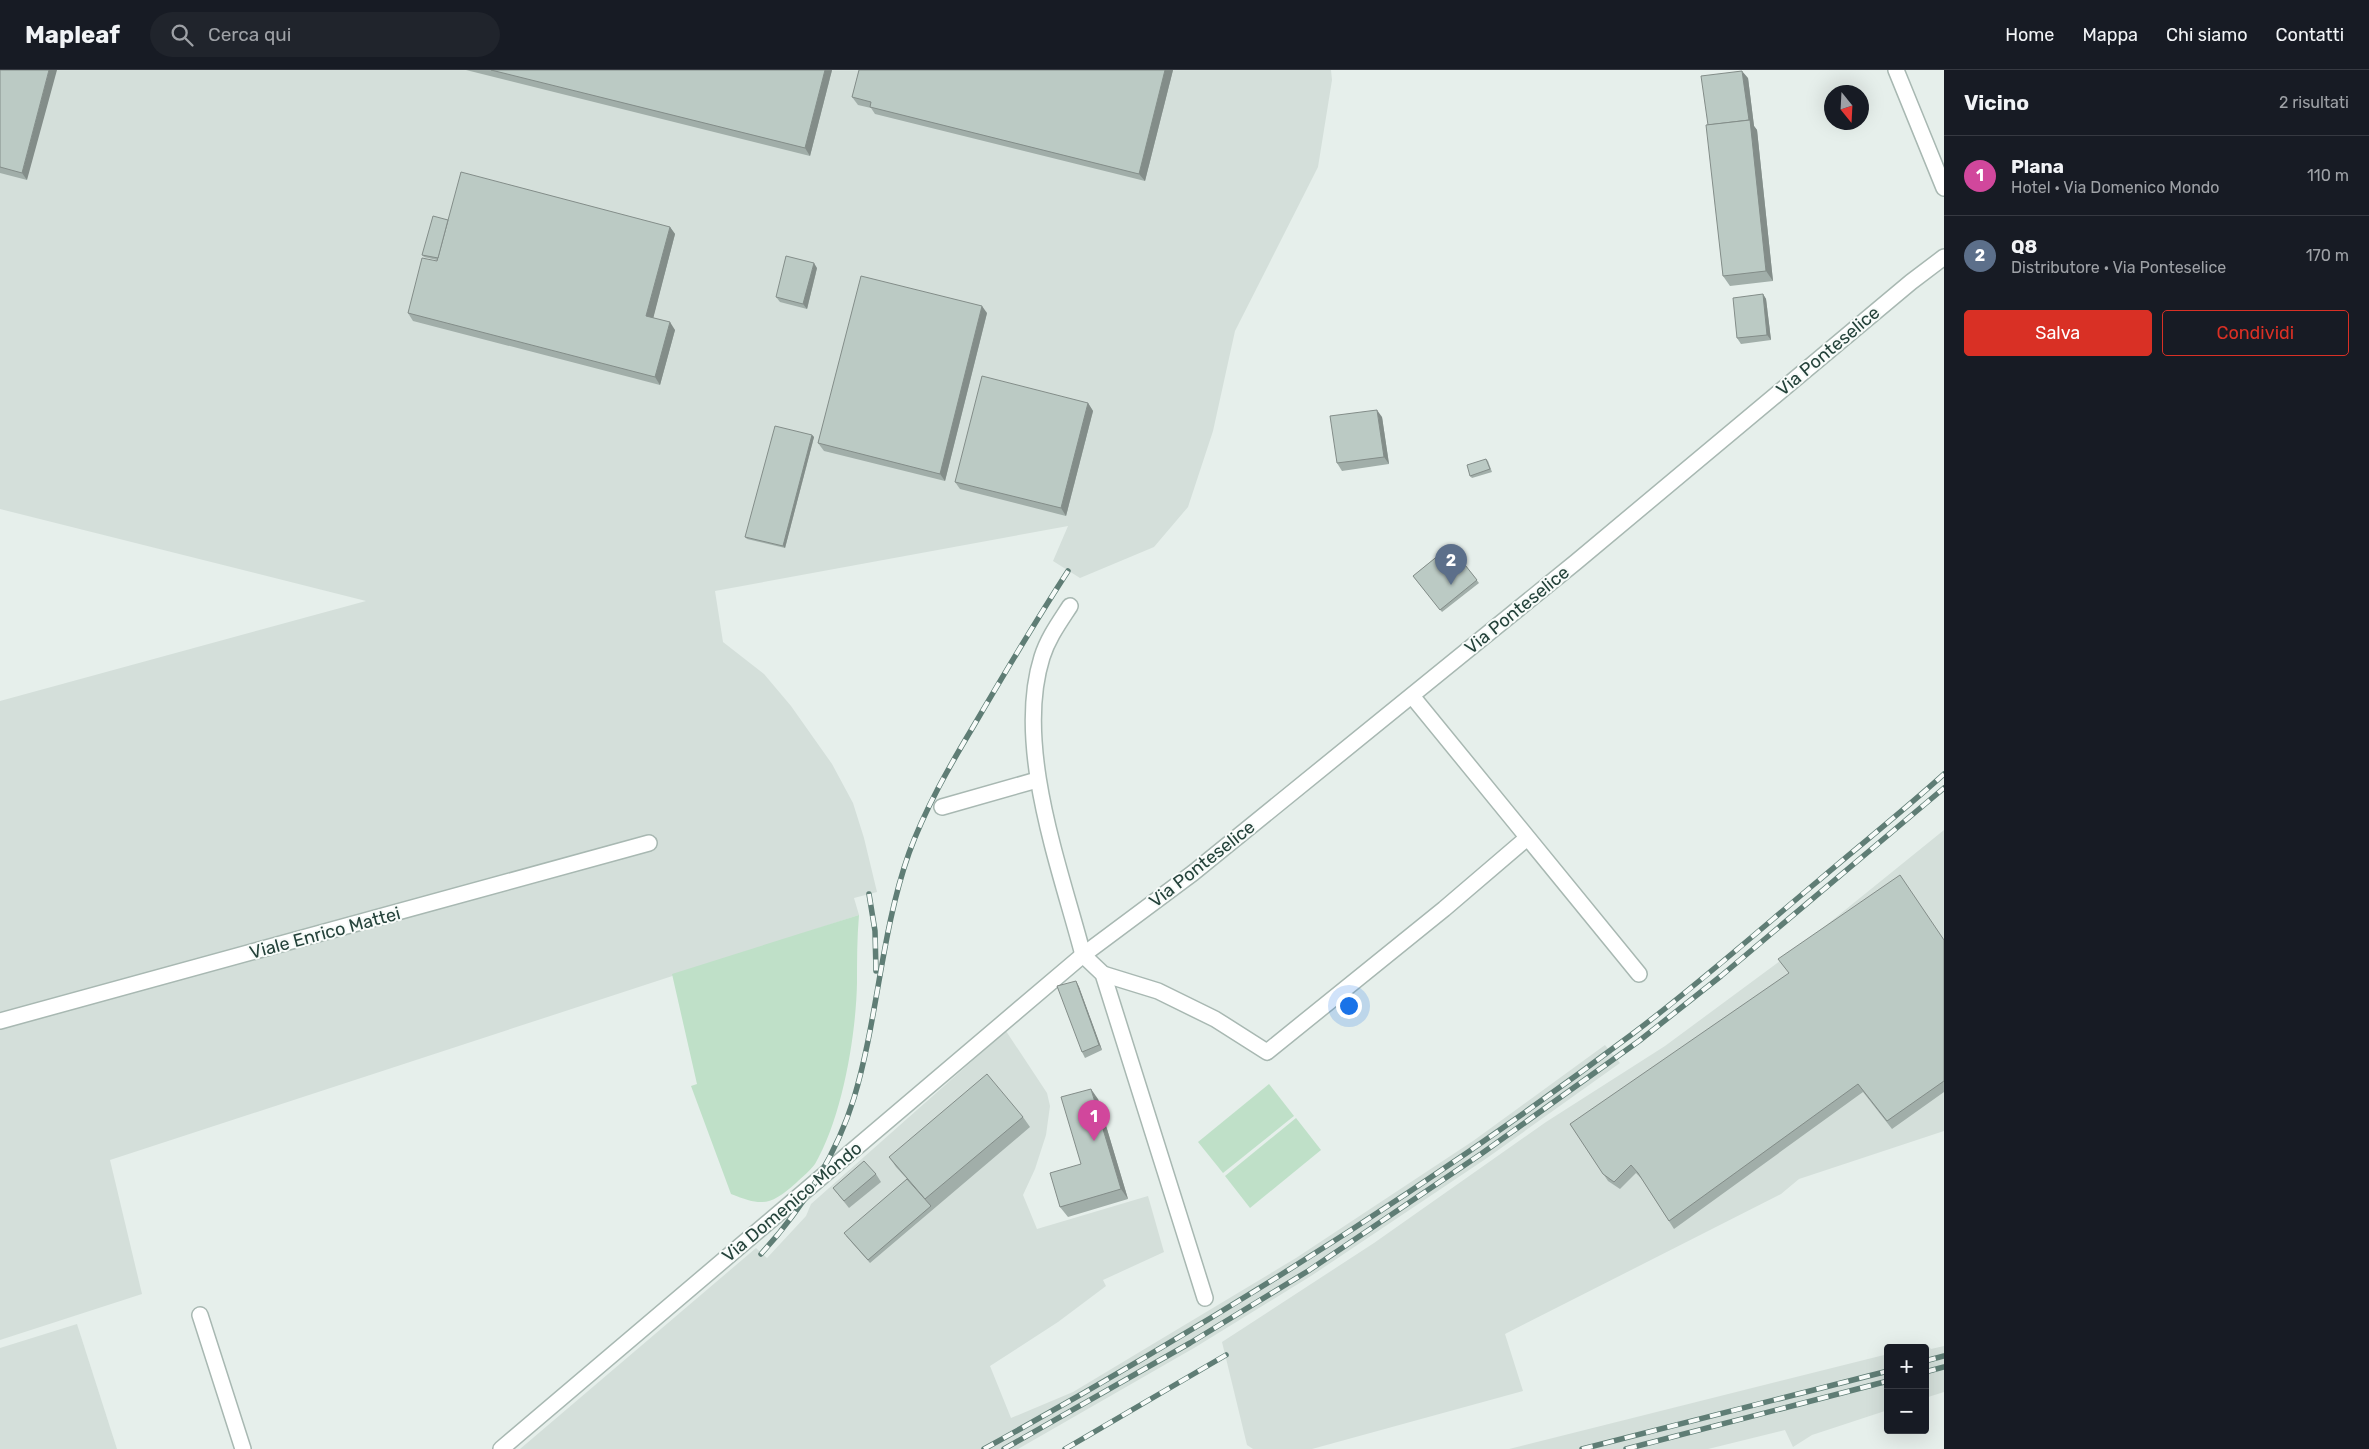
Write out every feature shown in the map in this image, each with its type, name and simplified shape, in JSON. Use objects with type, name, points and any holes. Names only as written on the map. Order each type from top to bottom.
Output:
[{"type":"street","points":[[1896,70],[1944,188]]},
{"type":"street","name":"Via Ponteselice","points":[[1084,955],[1193,873],[1412,696],[1576,562],[1911,282],[1944,257]]},
{"type":"street","points":[[1070,606],[1050,636],[1035,684],[1034,716],[1037,780],[1084,955],[1103,974],[1166,995],[1215,1019],[1267,1052],[1444,909],[1527,838]]},
{"type":"street","points":[[1412,696],[1638,974]]},
{"type":"street","points":[[942,807],[1037,780]]},
{"type":"street","name":"Viale Enrico Mattei","points":[[0,1021],[649,843]]},
{"type":"street","name":"Via Domenico Mondo","points":[[500,1449],[1084,955]]},
{"type":"street","points":[[1103,974],[1205,1298]]},
{"type":"street","points":[[200,1315],[243,1449]]},
{"type":"shaded area","points":[[0,70],[1331,70],[1332,80],[1318,167],[1235,331],[1213,431],[1188,507],[1154,547],[1080,578],[1053,561],[1068,526],[715,591],[723,642],[764,674],[791,706],[832,764],[853,803],[864,838],[877,892],[854,898],[859,915],[110,1160],[142,1294],[0,1340],[0,701],[366,601],[0,509]]},
{"type":"shaded area","points":[[1944,830],[1944,1131],[1799,1179],[1781,1194],[1505,1334],[1523,1391],[1312,1449],[1253,1449],[1247,1445],[1222,1342],[1374,1243],[1546,1122],[1665,1046],[1803,944]]},
{"type":"shaded area","points":[[1006,1031],[1047,1093],[1050,1106],[1046,1135],[1035,1169],[1023,1195],[1037,1229],[1148,1196],[1164,1252],[1103,1280],[1106,1286],[1058,1322],[990,1366],[1011,1418],[1073,1392],[1296,1258],[1473,1141],[1605,1045],[1620,1063],[1487,1158],[1311,1276],[1194,1348],[1018,1449],[520,1449],[756,1248],[767,1258],[806,1216],[811,1204]]},
{"type":"shaded area","points":[[77,1324],[117,1449],[0,1449],[0,1348]]},
{"type":"shaded area","points":[[1944,1346],[1944,1392],[1929,1397],[1929,1347],[1931,1349]]},
{"type":"shaded area","points":[[1884,1355],[1884,1411],[1812,1435],[1793,1447],[1785,1430],[1708,1449],[1509,1449]]},
{"type":"green space","points":[[859,915],[854,1027],[846,1076],[833,1124],[825,1145],[811,1169],[773,1200],[766,1202],[751,1201],[731,1194],[691,1086],[697,1084],[672,974]]},
{"type":"green space","points":[[1269,1084],[1294,1116],[1223,1173],[1198,1142]]},
{"type":"green space","points":[[1296,1118],[1321,1150],[1250,1208],[1225,1176]]},
{"type":"building","points":[[0,70],[49,70],[22,173],[0,167]]},
{"type":"building","points":[[491,70],[825,70],[805,148]]},
{"type":"building","points":[[859,70],[1165,70],[1139,174],[870,107],[871,102],[852,97]]},
{"type":"building","points":[[1742,71],[1749,120],[1708,125],[1701,76]]},
{"type":"building","points":[[1750,120],[1766,271],[1723,276],[1706,125]]},
{"type":"building","points":[[461,172],[670,227],[646,316],[670,322],[655,377],[408,313],[422,258],[437,261]]},
{"type":"building","points":[[433,216],[448,220],[438,258],[422,255]]},
{"type":"building","points":[[786,256],[814,263],[803,304],[776,297]]},
{"type":"building","points":[[861,276],[982,306],[940,474],[818,443]]},
{"type":"building","points":[[1763,294],[1767,335],[1737,338],[1733,298]]},
{"type":"building","points":[[982,376],[1088,403],[1061,508],[955,482]]},
{"type":"building","points":[[1377,410],[1384,457],[1337,463],[1330,416]]},
{"type":"building","points":[[775,426],[812,435],[783,546],[745,537]]},
{"type":"building","points":[[1486,459],[1490,469],[1470,476],[1467,465]]},
{"type":"building","points":[[1450,546],[1477,580],[1440,610],[1413,576]]},
{"type":"building","points":[[1900,875],[1944,940],[1944,1081],[1887,1121],[1858,1084],[1669,1221],[1631,1165],[1614,1182],[1603,1174],[1570,1124],[1789,973],[1778,959]]},
{"type":"building","points":[[1076,981],[1099,1045],[1082,1052],[1057,986]]},
{"type":"building","points":[[987,1074],[1023,1117],[925,1199],[889,1157]]},
{"type":"building","points":[[1091,1089],[1121,1189],[1060,1207],[1050,1173],[1081,1164],[1061,1097]]},
{"type":"building","points":[[864,1161],[876,1174],[844,1201],[833,1188]]},
{"type":"building","points":[[907,1179],[931,1206],[868,1260],[844,1233]]},
{"type":"railway","points":[[761,1254],[804,1200],[838,1141],[847,1120],[869,1037],[892,913],[909,853],[922,820],[964,742],[1068,571]]},
{"type":"railway","points":[[984,1449],[1151,1354],[1234,1304],[1396,1201],[1554,1092],[1631,1035],[1725,960],[1944,774]]},
{"type":"railway","points":[[1004,1449],[1190,1343],[1308,1271],[1481,1154],[1639,1041],[1721,976],[1944,788]]},
{"type":"railway","points":[[869,894],[875,931],[876,971]]},
{"type":"railway","points":[[1065,1449],[1226,1355]]},
{"type":"railway","points":[[1929,1360],[1944,1356]]},
{"type":"railway","points":[[1929,1371],[1944,1367]]},
{"type":"railway","points":[[1582,1449],[1884,1372]]},
{"type":"railway","points":[[1626,1449],[1884,1382]]},
{"type":"place","name":"Q8","points":[[1451,585]]},
{"type":"place","name":"Plana","points":[[1094,1141]]}]
